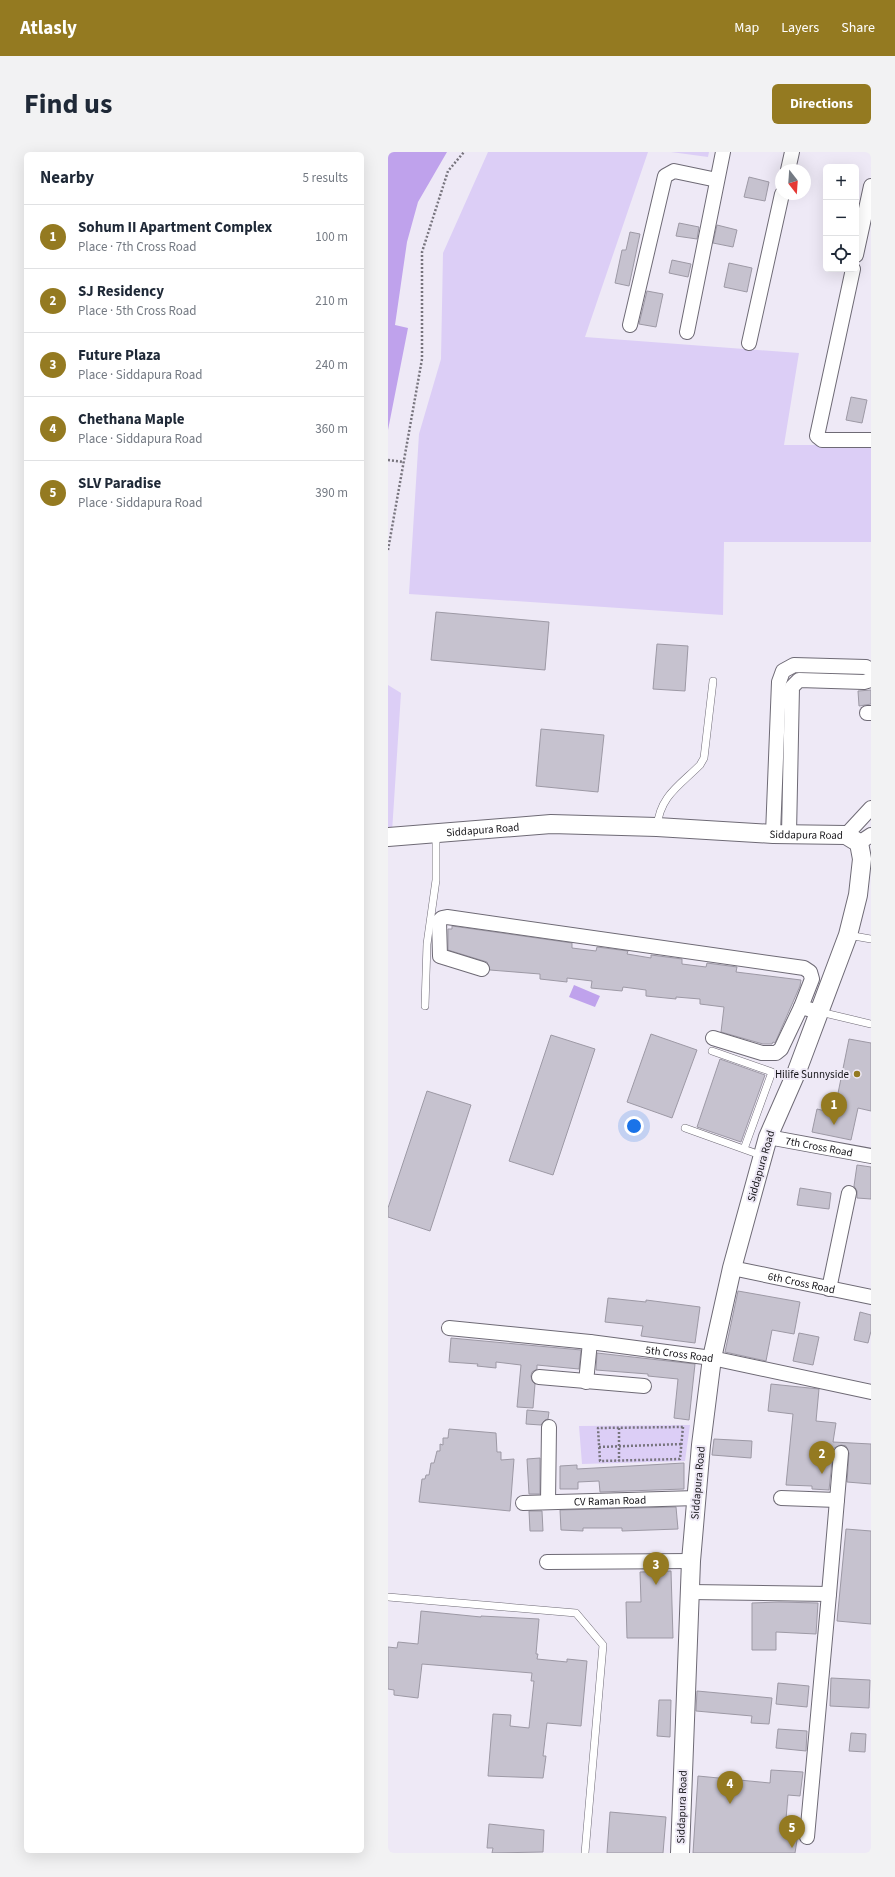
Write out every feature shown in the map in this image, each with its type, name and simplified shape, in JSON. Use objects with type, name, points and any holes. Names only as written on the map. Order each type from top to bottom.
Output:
[{"type":"street","points":[[687,332],[723,152]]},
{"type":"street","points":[[789,164],[792,152]]},
{"type":"street","points":[[630,325],[665,176],[674,171],[717,180]]},
{"type":"street","points":[[859,241],[871,186]]},
{"type":"street","points":[[749,343],[781,200]]},
{"type":"street","points":[[852,272],[817,436],[822,440],[871,440]]},
{"type":"street","points":[[781,834],[779,682],[783,671],[794,665],[866,667],[871,670]]},
{"type":"street","points":[[781,834],[792,687],[799,680],[864,682],[871,680]]},
{"type":"street","points":[[862,846],[871,808]]},
{"type":"street","name":"Siddapura Road","points":[[388,837],[551,824],[657,827],[781,834],[862,846],[858,895],[848,935],[797,1070],[768,1137],[732,1268],[712,1358],[701,1445],[691,1561],[680,1853]]},
{"type":"street","points":[[482,969],[440,956],[440,921],[442,918],[447,917],[804,968],[810,972],[812,979],[801,1007],[781,1049],[776,1053],[762,1053],[713,1044]]},
{"type":"street","points":[[801,1007],[819,1012]]},
{"type":"street","name":"7th Cross Road","points":[[768,1137],[871,1156]]},
{"type":"street","points":[[828,1289],[849,1193]]},
{"type":"street","name":"6th Cross Road","points":[[732,1268],[871,1297]]},
{"type":"street","name":"5th Cross Road","points":[[449,1328],[590,1342],[712,1358],[871,1392]]},
{"type":"street","points":[[586,1382],[590,1342]]},
{"type":"street","points":[[539,1377],[644,1386]]},
{"type":"street","points":[[548,1502],[549,1427]]},
{"type":"street","points":[[807,1837],[841,1454]]},
{"type":"street","name":"CV Raman Road","points":[[523,1503],[697,1498]]},
{"type":"street","points":[[781,1498],[837,1500]]},
{"type":"street","points":[[547,1562],[691,1561]]},
{"type":"street","points":[[690,1592],[829,1594]]},
{"type":"lane","points":[[657,827],[658,813],[664,801],[700,766],[704,758],[713,682]]},
{"type":"lane","points":[[425,1006],[427,944],[436,880],[436,832]]},
{"type":"lane","points":[[848,935],[870,938]]},
{"type":"lane","points":[[819,1012],[871,1024]]},
{"type":"lane","points":[[713,1044],[772,1072],[744,1149]]},
{"type":"lane","points":[[684,1128],[763,1156]]},
{"type":"lane","points":[[388,1596],[576,1613],[603,1645],[585,1853]]},
{"type":"path","points":[[388,550],[422,359],[422,252],[448,171],[464,152]]},
{"type":"path","points":[[388,460],[404,462]]},
{"type":"path","points":[[683,1427],[682,1444],[680,1459],[600,1461],[598,1428],[683,1427]]},
{"type":"path","points":[[619,1428],[619,1461]]},
{"type":"path","points":[[600,1447],[682,1444]]},
{"type":"shaded area","points":[[388,152],[447,152],[418,202],[407,242],[395,325],[408,328],[388,430]]},
{"type":"shaded area","points":[[488,152],[648,152],[585,337],[799,353],[784,445],[871,445],[871,542],[724,542],[723,615],[409,594],[419,434],[441,359],[443,253]]},
{"type":"shaded area","points":[[671,152],[709,152],[708,157]]},
{"type":"shaded area","points":[[388,685],[401,693],[392,832],[388,832]]},
{"type":"shaded area","points":[[574,985],[600,996],[595,1007],[569,997]]},
{"type":"shaded area","points":[[690,1425],[685,1461],[582,1464],[579,1426]]},
{"type":"building","points":[[749,177],[769,182],[765,201],[744,197]]},
{"type":"building","points":[[679,223],[699,227],[697,239],[676,236]]},
{"type":"building","points":[[717,225],[737,230],[733,247],[713,243]]},
{"type":"building","points":[[630,232],[640,234],[629,286],[615,283],[622,250],[626,250]]},
{"type":"building","points":[[672,260],[691,264],[688,277],[669,273]]},
{"type":"building","points":[[729,263],[752,268],[747,292],[724,287]]},
{"type":"building","points":[[647,291],[663,294],[656,327],[639,324]]},
{"type":"building","points":[[851,397],[867,400],[862,423],[846,420]]},
{"type":"building","points":[[436,612],[549,622],[545,670],[431,660]]},
{"type":"building","points":[[657,644],[688,646],[685,691],[653,689]]},
{"type":"building","points":[[871,690],[871,704],[859,706],[858,691]]},
{"type":"building","points":[[541,729],[604,735],[598,792],[536,786]]},
{"type":"building","points":[[452,926],[572,943],[572,948],[596,951],[597,947],[628,951],[627,954],[651,958],[651,955],[682,959],[682,964],[706,967],[707,963],[737,967],[736,972],[801,980],[800,986],[775,1043],[763,1044],[721,1032],[724,1007],[700,1004],[700,999],[676,997],[676,999],[646,996],[646,990],[623,987],[622,991],[591,988],[592,981],[567,978],[567,982],[540,979],[540,974],[490,970],[487,962],[448,950],[448,929],[452,929]]},
{"type":"building","points":[[651,1034],[697,1050],[672,1118],[627,1102]]},
{"type":"building","points":[[551,1035],[595,1049],[553,1175],[509,1161]]},
{"type":"building","name":"Hilife Sunnyside","points":[[849,1039],[871,1043],[871,1111],[858,1108],[851,1140],[812,1132],[817,1109],[834,1113]]},
{"type":"building","points":[[720,1059],[765,1075],[741,1142],[697,1127]]},
{"type":"building","points":[[427,1091],[471,1105],[430,1231],[388,1217],[388,1208]]},
{"type":"building","points":[[857,1165],[871,1167],[871,1199],[857,1198],[857,1191],[854,1186]]},
{"type":"building","points":[[800,1188],[831,1193],[829,1209],[797,1205]]},
{"type":"building","points":[[738,1291],[800,1302],[794,1334],[772,1330],[766,1361],[725,1352]]},
{"type":"building","points":[[608,1298],[646,1302],[646,1300],[700,1307],[695,1343],[641,1336],[643,1326],[605,1322]]},
{"type":"building","points":[[860,1312],[871,1315],[871,1331],[868,1343],[854,1340]]},
{"type":"building","points":[[799,1333],[819,1337],[813,1365],[793,1361]]},
{"type":"building","points":[[451,1338],[581,1350],[579,1369],[537,1365],[537,1369],[532,1372],[531,1376],[532,1381],[535,1384],[533,1408],[517,1407],[521,1365],[496,1362],[496,1368],[477,1366],[478,1364],[449,1362]]},
{"type":"building","points":[[597,1353],[695,1364],[689,1420],[674,1418],[678,1379],[648,1376],[648,1374],[596,1370]]},
{"type":"building","points":[[771,1384],[819,1389],[816,1421],[836,1423],[833,1442],[871,1444],[871,1484],[847,1482],[849,1453],[846,1446],[841,1445],[834,1448],[829,1490],[812,1489],[812,1486],[786,1485],[793,1414],[768,1411]]},
{"type":"building","points":[[527,1410],[549,1412],[548,1419],[541,1425],[526,1424]]},
{"type":"building","points":[[449,1429],[496,1433],[497,1452],[501,1452],[501,1460],[514,1459],[510,1511],[419,1502],[422,1479],[425,1479],[426,1475],[429,1475],[431,1463],[434,1463],[437,1451],[440,1451],[440,1444],[443,1445],[443,1438],[448,1438]]},
{"type":"building","points":[[714,1439],[752,1441],[751,1458],[712,1455]]},
{"type":"building","points":[[540,1458],[540,1494],[529,1494],[527,1459]]},
{"type":"building","points":[[684,1463],[684,1489],[600,1492],[599,1481],[578,1482],[578,1489],[560,1489],[560,1466],[577,1465],[577,1469]]},
{"type":"building","points":[[676,1507],[678,1529],[622,1531],[622,1528],[583,1528],[583,1531],[561,1530],[560,1510]]},
{"type":"building","points":[[529,1511],[542,1511],[543,1531],[530,1531]]},
{"type":"building","points":[[846,1529],[871,1531],[871,1624],[837,1621]]},
{"type":"building","points":[[671,1571],[673,1638],[627,1638],[626,1602],[641,1602],[640,1572]]},
{"type":"building","points":[[752,1603],[818,1603],[816,1634],[776,1632],[776,1650],[752,1650]]},
{"type":"building","points":[[421,1611],[481,1617],[539,1619],[536,1654],[538,1654],[537,1659],[567,1662],[567,1659],[587,1661],[581,1726],[547,1723],[543,1756],[546,1756],[543,1778],[488,1776],[493,1714],[511,1715],[510,1726],[529,1728],[534,1681],[531,1681],[532,1673],[422,1664],[418,1698],[394,1695],[394,1690],[388,1689],[388,1647],[397,1648],[398,1642],[418,1644]]},
{"type":"building","points":[[831,1678],[870,1680],[869,1708],[830,1706]]},
{"type":"building","points":[[778,1683],[809,1686],[807,1707],[776,1704]]},
{"type":"building","points":[[697,1691],[772,1698],[769,1724],[751,1723],[752,1716],[696,1711]]},
{"type":"building","points":[[659,1700],[671,1700],[670,1737],[657,1736]]},
{"type":"building","points":[[778,1729],[807,1731],[806,1751],[776,1748]]},
{"type":"building","points":[[851,1733],[866,1734],[865,1752],[849,1751]]},
{"type":"building","points":[[771,1770],[803,1772],[800,1796],[788,1795],[786,1819],[800,1821],[795,1853],[693,1853],[698,1776],[770,1783]]},
{"type":"building","points":[[610,1812],[666,1817],[663,1853],[607,1853]]},
{"type":"building","points":[[489,1824],[544,1830],[543,1852],[492,1853],[493,1848],[487,1848]]},
{"type":"place","name":"Hilife Sunnyside","points":[[857,1074]]},
{"type":"place","name":"Sohum II Apartment Complex","points":[[834,1125]]},
{"type":"place","name":"SJ Residency","points":[[822,1474]]},
{"type":"place","name":"Future Plaza","points":[[656,1585]]},
{"type":"place","name":"Chethana Maple","points":[[730,1804]]},
{"type":"place","name":"SLV Paradise","points":[[792,1848]]}]
